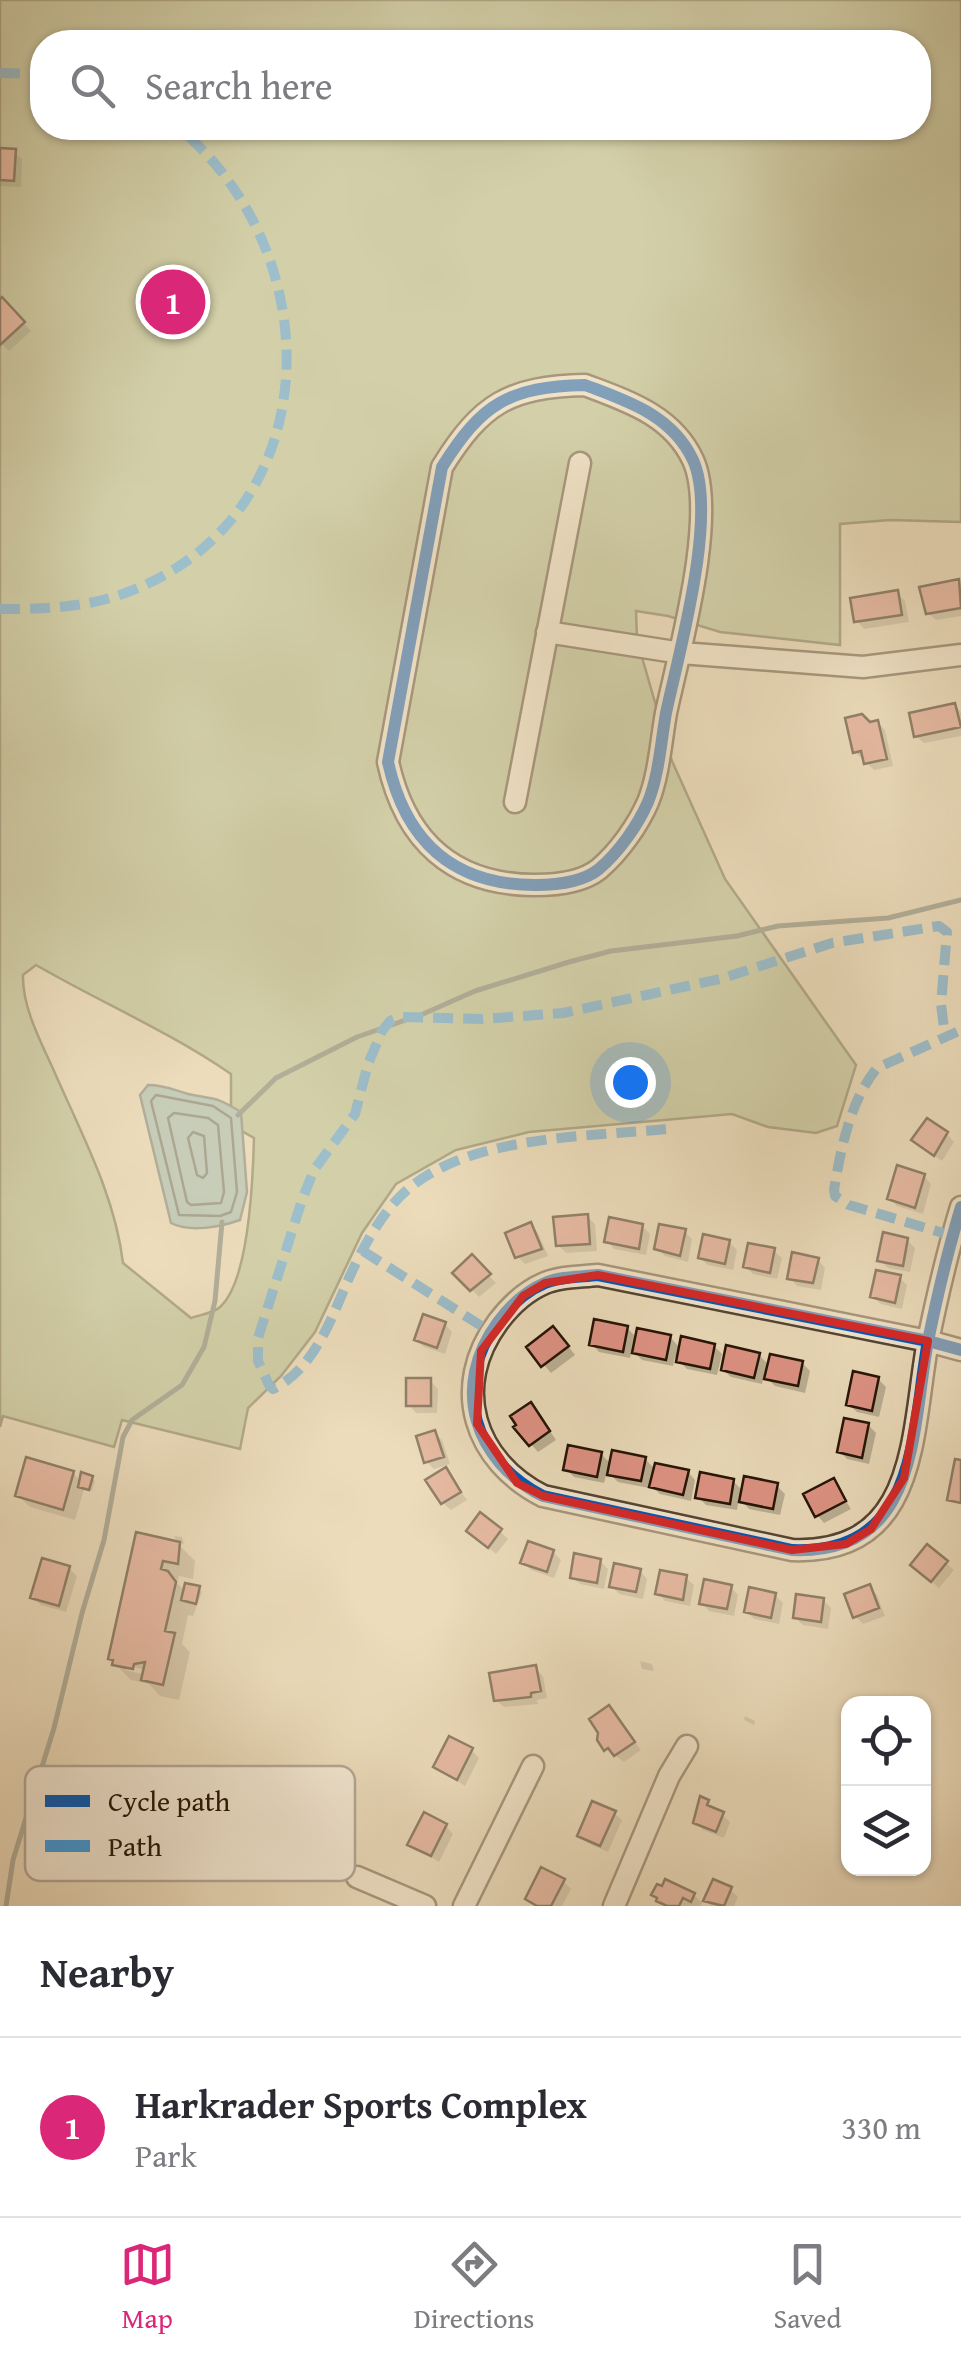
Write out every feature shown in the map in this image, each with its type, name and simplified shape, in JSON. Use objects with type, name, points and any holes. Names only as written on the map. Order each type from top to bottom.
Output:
[{"type":"street","points":[[585,385],[646,409],[676,434],[701,480],[698,548],[680,653],[649,800],[624,841],[597,871],[558,885],[518,885],[474,876],[443,861],[409,822],[394,790],[388,762],[442,467],[465,430],[499,401],[543,386],[585,385]]},
{"type":"street","points":[[515,802],[580,463]]},
{"type":"street","points":[[547,632],[680,653],[863,667],[961,655]]},
{"type":"street","points":[[961,1207],[928,1342],[914,1443],[904,1478],[890,1506],[871,1529],[846,1544],[818,1551],[792,1550],[542,1496],[517,1483],[498,1464],[481,1434],[474,1401],[481,1351],[499,1321],[523,1296],[546,1282],[566,1278],[598,1275],[928,1342],[961,1350]]},
{"type":"street","points":[[614,1906],[669,1776],[687,1746]]},
{"type":"street","points":[[464,1906],[533,1766]]},
{"type":"street","points":[[358,1876],[425,1906]]},
{"type":"highlighted area","points":[[598,1275],[928,1341],[904,1478],[871,1529],[846,1544],[792,1550],[543,1496],[517,1483],[477,1424],[481,1351],[523,1296],[545,1283]]},
{"type":"green space","points":[[0,0],[961,0],[961,522],[890,520],[840,524],[840,645],[720,632],[636,611],[637,640],[672,761],[725,879],[856,1065],[837,1126],[816,1133],[768,1127],[732,1114],[529,1132],[456,1150],[396,1184],[362,1233],[315,1332],[281,1376],[248,1408],[240,1449],[122,1420],[114,1447],[3,1416],[0,1427]],"holes":[[[36,965],[184,1044],[231,1074],[231,1125],[254,1138],[248,1227],[237,1275],[220,1307],[191,1318],[123,1263],[105,1189],[38,1036],[29,1012],[23,975]]]},
{"type":"water","points":[[148,1085],[215,1099],[241,1112],[247,1192],[240,1220],[196,1228],[171,1223],[140,1095]]},
{"type":"building","points":[[0,148],[16,149],[14,181],[0,180]]},
{"type":"building","points":[[0,299],[25,322],[0,345]]},
{"type":"building","points":[[959,579],[961,608],[926,614],[919,587]]},
{"type":"building","points":[[898,590],[902,615],[854,622],[850,598]]},
{"type":"building","points":[[955,703],[961,727],[914,737],[909,713]]},
{"type":"building","points":[[862,714],[870,722],[878,720],[887,759],[864,764],[861,751],[853,753],[845,718]]},
{"type":"building","points":[[927,1118],[948,1132],[934,1156],[911,1140]]},
{"type":"building","points":[[897,1165],[925,1174],[915,1208],[887,1199]]},
{"type":"building","points":[[588,1214],[590,1244],[556,1246],[553,1217]]},
{"type":"building","points":[[609,1217],[643,1224],[639,1249],[604,1242]]},
{"type":"building","points":[[531,1222],[542,1249],[515,1258],[505,1233]]},
{"type":"building","points":[[659,1224],[686,1229],[680,1256],[654,1249]]},
{"type":"building","points":[[883,1232],[908,1238],[903,1266],[877,1261]]},
{"type":"building","points":[[703,1234],[730,1240],[725,1264],[698,1258]]},
{"type":"building","points":[[748,1243],[775,1248],[770,1273],[743,1267]]},
{"type":"building","points":[[792,1252],[819,1258],[813,1283],[787,1279]]},
{"type":"building","points":[[472,1254],[491,1274],[470,1291],[452,1273]]},
{"type":"building","points":[[876,1270],[901,1275],[895,1303],[870,1297]]},
{"type":"building","points":[[423,1314],[446,1322],[437,1348],[414,1340]]},
{"type":"building","points":[[594,1319],[628,1326],[623,1352],[589,1345]]},
{"type":"building","points":[[553,1326],[569,1346],[541,1367],[526,1347]]},
{"type":"building","points":[[637,1328],[671,1335],[666,1360],[632,1353]]},
{"type":"building","points":[[681,1336],[715,1344],[710,1369],[676,1362]]},
{"type":"building","points":[[726,1345],[760,1353],[754,1378],[721,1370]]},
{"type":"building","points":[[770,1354],[803,1361],[798,1386],[764,1379]]},
{"type":"building","points":[[853,1371],[879,1377],[872,1411],[846,1405]]},
{"type":"building","points":[[406,1378],[431,1378],[431,1406],[406,1406]]},
{"type":"building","points":[[531,1402],[550,1431],[529,1446],[513,1427],[516,1425],[510,1416]]},
{"type":"building","points":[[844,1418],[869,1423],[862,1458],[837,1452]]},
{"type":"building","points":[[435,1430],[444,1457],[424,1463],[416,1436]]},
{"type":"building","points":[[568,1445],[602,1452],[597,1477],[563,1470]]},
{"type":"building","points":[[612,1450],[646,1457],[641,1481],[607,1475]]},
{"type":"building","points":[[26,1457],[74,1471],[63,1510],[15,1496]]},
{"type":"building","points":[[955,1459],[961,1460],[961,1503],[947,1500]]},
{"type":"building","points":[[655,1463],[689,1470],[683,1495],[649,1487]]},
{"type":"building","points":[[446,1467],[461,1492],[441,1504],[425,1480]]},
{"type":"building","points":[[81,1472],[93,1476],[89,1490],[78,1487]]},
{"type":"building","points":[[700,1472],[734,1479],[730,1504],[695,1498]]},
{"type":"building","points":[[744,1476],[778,1483],[773,1509],[739,1502]]},
{"type":"building","points":[[834,1478],[846,1501],[815,1517],[803,1494]]},
{"type":"building","points":[[480,1512],[502,1529],[488,1548],[466,1531]]},
{"type":"building","points":[[136,1532],[180,1542],[178,1564],[163,1561],[161,1569],[168,1571],[176,1582],[165,1631],[175,1633],[163,1685],[141,1680],[145,1662],[134,1664],[133,1669],[112,1665],[113,1660],[108,1659]]},
{"type":"building","points":[[528,1541],[554,1550],[547,1572],[520,1563]]},
{"type":"building","points":[[927,1544],[948,1561],[931,1582],[910,1565]]},
{"type":"building","points":[[574,1553],[601,1559],[597,1583],[570,1578]]},
{"type":"building","points":[[42,1558],[70,1566],[59,1606],[30,1598]]},
{"type":"building","points":[[614,1563],[641,1569],[636,1592],[609,1587]]},
{"type":"building","points":[[660,1570],[687,1575],[683,1600],[655,1594]]},
{"type":"building","points":[[704,1579],[732,1585],[727,1609],[699,1604]]},
{"type":"building","points":[[185,1583],[200,1586],[196,1604],[181,1600]]},
{"type":"building","points":[[870,1584],[879,1608],[853,1618],[844,1594]]},
{"type":"building","points":[[749,1587],[776,1593],[771,1618],[744,1612]]},
{"type":"building","points":[[796,1594],[824,1598],[821,1622],[793,1618]]},
{"type":"building","points":[[536,1665],[541,1691],[531,1693],[531,1697],[494,1701],[489,1673]]},
{"type":"building","points":[[609,1705],[635,1742],[614,1756],[608,1748],[604,1751],[589,1719]]},
{"type":"building","points":[[449,1736],[473,1748],[457,1780],[433,1767]]},
{"type":"building","points":[[700,1796],[709,1800],[707,1805],[724,1812],[716,1832],[693,1823]]},
{"type":"building","points":[[592,1801],[616,1811],[600,1846],[577,1836]]},
{"type":"building","points":[[424,1812],[447,1824],[431,1856],[407,1845]]},
{"type":"building","points":[[541,1867],[565,1879],[551,1906],[537,1906],[525,1899]]},
{"type":"building","points":[[665,1879],[695,1893],[691,1902],[683,1898],[679,1906],[667,1906],[656,1901],[651,1895]]},
{"type":"building","points":[[713,1879],[732,1887],[724,1906],[703,1901]]},
{"type":"waterway","points":[[238,1115],[276,1078],[357,1037],[475,991],[569,962],[611,951],[737,936],[778,926],[888,918],[961,900]]},
{"type":"waterway","points":[[42,1766],[104,1540],[123,1437],[132,1420],[182,1385],[204,1347],[215,1301],[222,1222]]},
{"type":"waterway","points":[[6,1906],[13,1860],[25,1821]]},
{"type":"marked path","points":[[0,73],[30,74]]},
{"type":"marked path","points":[[0,609],[65,606],[112,597],[194,555],[242,505],[273,445],[286,379],[283,311],[263,243],[229,181],[190,140]]},
{"type":"marked path","points":[[666,1129],[567,1137],[497,1148],[434,1171],[398,1198],[380,1221],[309,1358],[287,1380],[273,1389],[269,1385],[258,1361],[258,1338],[302,1200],[314,1170],[355,1114],[368,1064],[390,1021],[399,1017],[483,1019],[563,1013],[720,979],[832,943],[939,926],[947,932],[941,1004],[945,1037]]},
{"type":"marked path","points":[[953,1236],[849,1205],[835,1196],[834,1190],[853,1110],[877,1068],[961,1030]]},
{"type":"marked path","points":[[363,1251],[491,1332]]},
{"type":"cycle path","points":[[585,385],[661,421],[693,460],[700,484],[701,514],[694,584],[655,781],[633,829],[606,862],[585,877],[551,884],[506,883],[479,877],[437,853],[406,814],[388,762],[442,467],[471,427],[500,403],[536,390],[585,385]]},
{"type":"cycle path","points":[[961,1207],[931,1324],[928,1341],[918,1413],[902,1481],[887,1510],[865,1532],[834,1546],[792,1550],[543,1496],[500,1463],[486,1443],[473,1396],[483,1347],[498,1322],[538,1286],[571,1277],[598,1275],[928,1341],[961,1350]]},
{"type":"place","name":"Harkrader Sports Complex","points":[[173,302]]}]
